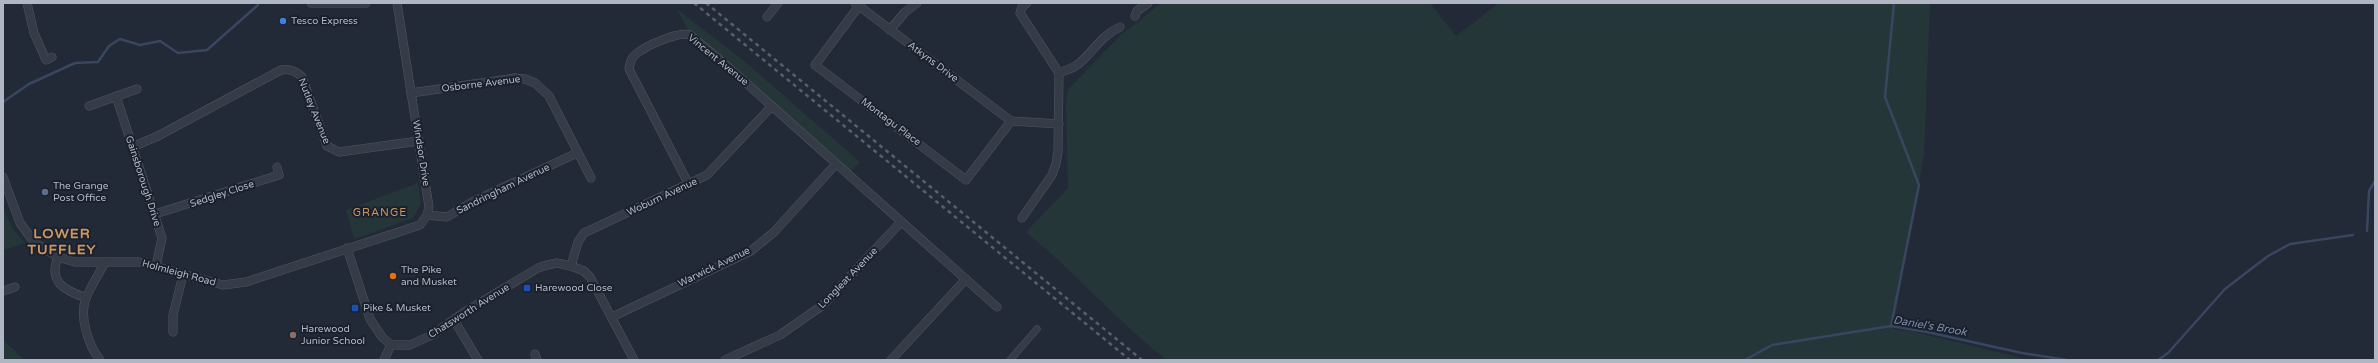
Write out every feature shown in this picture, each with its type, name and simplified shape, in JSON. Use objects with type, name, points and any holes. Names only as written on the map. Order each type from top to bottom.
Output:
[{"type":"street","points":[[27,3],[34,33],[46,60],[52,57]]},
{"type":"street","points":[[311,3],[366,3]]},
{"type":"street","name":"Windsor Drive","points":[[397,3],[429,207],[427,215]]},
{"type":"street","points":[[767,17],[778,3]]},
{"type":"street","points":[[890,30],[905,12],[917,3]]},
{"type":"street","points":[[1022,218],[1052,175],[1058,152],[1059,124],[1059,72],[1020,13],[1022,7],[1027,3]]},
{"type":"street","points":[[1135,16],[1137,11],[1148,3]]},
{"type":"street","name":"Atkyns Drive","points":[[857,5],[1011,120]]},
{"type":"street","name":"Montagu Place","points":[[857,5],[815,65],[966,180],[1011,120]]},
{"type":"street","points":[[1059,72],[1077,67],[1109,29],[1120,27]]},
{"type":"street","name":"Vincent Avenue","points":[[689,185],[629,69],[630,64],[636,54],[676,34],[690,35],[772,106],[996,307]]},
{"type":"street","name":"Nutley Avenue","points":[[132,147],[158,136],[281,70],[287,69],[294,71],[302,77],[327,146],[330,149],[339,152],[419,141]]},
{"type":"street","name":"Osborne Avenue","points":[[411,94],[515,78],[525,79],[543,89],[549,96],[591,178]]},
{"type":"street","points":[[89,106],[137,89]]},
{"type":"street","name":"Gainsborough Drive","points":[[116,96],[162,238],[156,266]]},
{"type":"street","name":"Woburn Avenue","points":[[571,266],[578,242],[584,233],[707,176],[772,106]]},
{"type":"street","points":[[1011,120],[1059,124]]},
{"type":"street","name":"Sandringham Avenue","points":[[427,215],[447,217],[472,202],[577,153]]},
{"type":"street","name":"Warwick Avenue","points":[[612,317],[751,251],[774,232],[836,164]]},
{"type":"street","name":"Sedgley Close","points":[[155,214],[279,175],[277,167]]},
{"type":"street","name":"Holmleigh Road","points":[[3,177],[20,223],[34,242],[58,257],[75,262],[139,262],[223,285],[246,282],[347,248]]},
{"type":"street","points":[[384,360],[391,345],[382,337],[370,319],[347,248],[420,225],[427,215]]},
{"type":"street","name":"Longleat Avenue","points":[[725,360],[780,335],[823,305],[901,222]]},
{"type":"street","points":[[58,257],[54,266],[56,279],[67,290],[86,298]]},
{"type":"street","points":[[100,360],[87,334],[83,310],[86,298],[105,262]]},
{"type":"street","name":"Chatsworth Avenue","points":[[391,345],[410,345],[432,335],[538,268],[557,263],[571,266],[584,272],[590,277],[634,360]]},
{"type":"street","points":[[173,332],[173,315],[184,275]]},
{"type":"street","points":[[891,360],[966,279]]},
{"type":"street","points":[[3,289],[15,287]]},
{"type":"street","points":[[454,320],[478,360]]},
{"type":"street","points":[[1010,360],[1037,329]]},
{"type":"shaded area","points":[[1161,3],[1430,3],[1456,36],[1499,3],[1930,3],[1924,154],[1893,329],[1915,332],[2030,360],[1167,360],[1130,329],[1062,263],[1026,232],[1068,188],[1066,101],[1068,89],[1122,34]]},
{"type":"shaded area","points":[[677,9],[743,60],[860,162],[850,172],[688,30]]},
{"type":"shaded area","points":[[418,183],[421,204],[413,218],[354,239],[346,210]]},
{"type":"shaded area","points":[[3,208],[13,229],[25,243],[3,250]]},
{"type":"shaded area","points":[[3,340],[25,360],[3,360]]},
{"type":"waterway","points":[[1891,326],[1919,185],[1885,97],[1894,3]]},
{"type":"waterway","points":[[3,102],[29,84],[75,63],[98,62],[109,46],[120,39],[140,45],[160,41],[178,53],[207,50],[258,5]]},
{"type":"waterway","points":[[2367,231],[2369,191],[2375,181]]},
{"type":"waterway","name":"Daniel's Brook","points":[[2158,360],[2168,353],[2225,289],[2268,256],[2290,244],[2353,235]]},
{"type":"waterway","name":"Daniel's Brook","points":[[1745,360],[1772,345],[1891,326],[1927,332],[2022,353],[2067,360]]},
{"type":"railway","points":[[694,3],[1130,360]]},
{"type":"railway","points":[[706,3],[1142,360]]},
{"type":"place","name":"Tesco Express","points":[[283,21]]},
{"type":"place","name":"The Grange Post Office","points":[[45,192]]},
{"type":"place","name":"The Pike and Musket","points":[[393,276]]},
{"type":"place","name":"Harewood Close","points":[[527,288]]},
{"type":"place","name":"Pike & Musket","points":[[355,308]]},
{"type":"place","name":"Harewood Junior School","points":[[293,335]]},
{"type":"district","name":"GRANGE","points":[[380,212]]},
{"type":"district","name":"LOWER TUFFLEY","points":[[62,242]]}]
